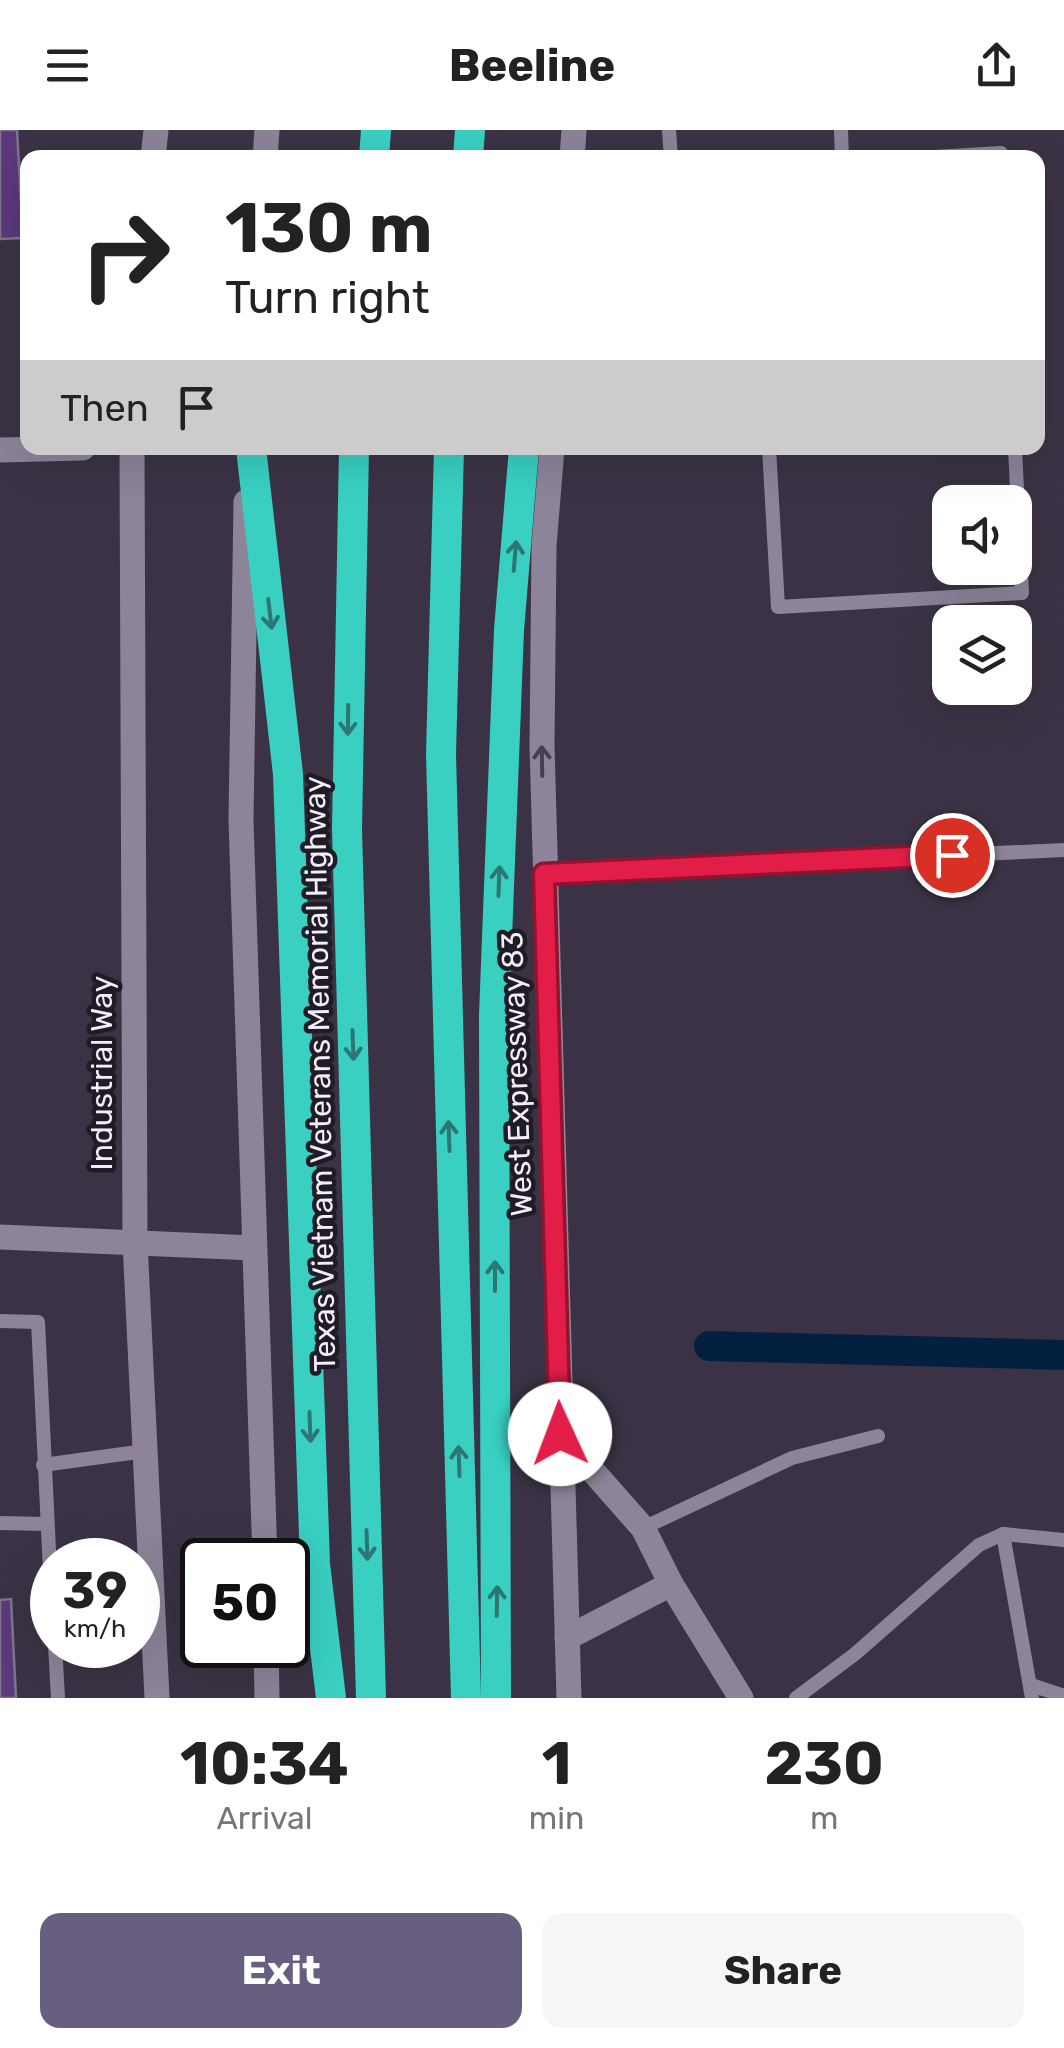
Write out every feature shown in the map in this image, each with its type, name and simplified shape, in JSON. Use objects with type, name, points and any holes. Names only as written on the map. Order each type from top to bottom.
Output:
[{"type":"highway","points":[[250,455],[288,774],[315,1564],[331,1698]]},
{"type":"highway","name":"Texas Vietnam Veterans Memorial Highway","points":[[354,455],[347,829],[372,1698]]},
{"type":"highway","points":[[449,455],[441,754],[466,1698]]},
{"type":"highway","points":[[496,1698],[494,1015],[508,630],[523,455]]},
{"type":"main road","name":"Industrial Way","points":[[132,455],[135,1242],[157,1698]]},
{"type":"main road","points":[[249,455],[241,820],[264,1538]]},
{"type":"main road","name":"West Expressway 83","points":[[551,455],[544,546],[544,874],[569,1698]]},
{"type":"main road","points":[[0,1237],[254,1248]]},
{"type":"main road","points":[[560,1434],[643,1528],[671,1584],[741,1698]]},
{"type":"main road","points":[[567,1638],[671,1584]]},
{"type":"main road","points":[[266,1668],[267,1698]]},
{"type":"lane","points":[[770,455],[778,607],[1022,593],[1014,455]]},
{"type":"lane","points":[[544,874],[1064,850]]},
{"type":"lane","points":[[0,1321],[38,1322],[48,1538]]},
{"type":"lane","points":[[643,1528],[792,1458],[878,1436]]},
{"type":"lane","points":[[43,1464],[145,1450]]},
{"type":"lane","points":[[0,1523],[47,1524]]},
{"type":"lane","points":[[796,1698],[855,1654],[979,1546],[1003,1534],[1064,1540]]},
{"type":"lane","points":[[1003,1534],[1032,1691],[1064,1696]]},
{"type":"lane","points":[[56,1668],[58,1698]]},
{"type":"building","points":[[0,130],[17,130],[20,238],[0,239]]},
{"type":"building","points":[[11,1599],[16,1698],[0,1698],[0,1600]]},
{"type":"waterway","points":[[709,1346],[1064,1355]]},
{"type":"route","points":[[560,1434],[544,874],[952,855]]}]
